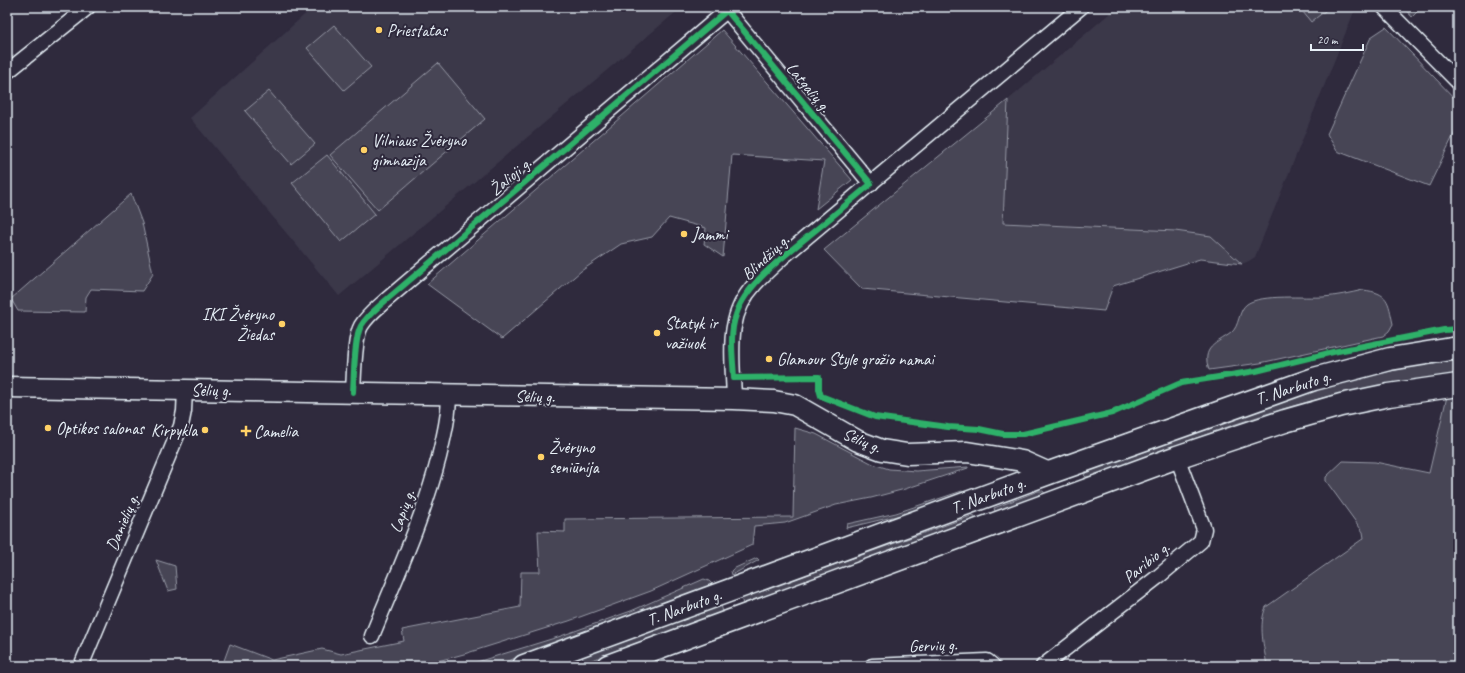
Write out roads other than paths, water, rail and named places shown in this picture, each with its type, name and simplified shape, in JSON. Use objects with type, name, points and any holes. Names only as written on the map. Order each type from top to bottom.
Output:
[{"type":"main road","name":"T. Narbuto g.","points":[[524,666],[1049,473],[1314,379],[1390,359],[1458,348]]},
{"type":"main road","name":"T. Narbuto g.","points":[[608,666],[1177,457],[1285,421],[1341,405],[1390,395],[1458,385]]},
{"type":"main road","name":"Sėlių g.","points":[[7,387],[774,400],[795,405],[858,441],[882,450],[907,454],[967,452],[1022,461],[1049,473]]},
{"type":"main road","points":[[1049,473],[1060,482],[1085,491]]},
{"type":"street","points":[[7,72],[88,7]]},
{"type":"street","name":"Blindžių g.","points":[[734,399],[732,337],[736,315],[742,301],[754,284],[784,256],[1081,7]]},
{"type":"street","points":[[1384,7],[1458,82]]},
{"type":"street","name":"Latgalių g.","points":[[728,8],[871,184]]},
{"type":"street","name":"Žalioji g.","points":[[353,392],[356,348],[360,328],[367,318],[728,8]]},
{"type":"street","name":"Danielių g.","points":[[81,666],[181,426],[184,411],[185,390]]},
{"type":"street","name":"Lapių g.","points":[[372,636],[416,530],[434,477],[449,414],[449,394]]},
{"type":"street","name":"Paribio g.","points":[[1043,666],[1159,576],[1201,541],[1204,530],[1177,457]]},
{"type":"street","name":"Gervių g.","points":[[872,666],[987,661],[993,666]]},
{"type":"place","name":"Priestatas","points":[[379,30]]},
{"type":"place","name":"Vilniaus Žvėryno gimnazija","points":[[364,150]]},
{"type":"place","name":"Jammi","points":[[684,234]]},
{"type":"place","name":"IKI Žvėryno Žiedas","points":[[282,324]]},
{"type":"place","name":"Statyk ir važiuok","points":[[657,333]]},
{"type":"place","name":"Glamour Style grožio namai","points":[[769,359]]},
{"type":"place","name":"Optikos salonas","points":[[48,428]]},
{"type":"place","name":"Kirpykla","points":[[205,430]]},
{"type":"place","name":"Camelia","points":[[246,431]]},
{"type":"place","name":"Žvėryno seniūnija","points":[[541,457]]}]
